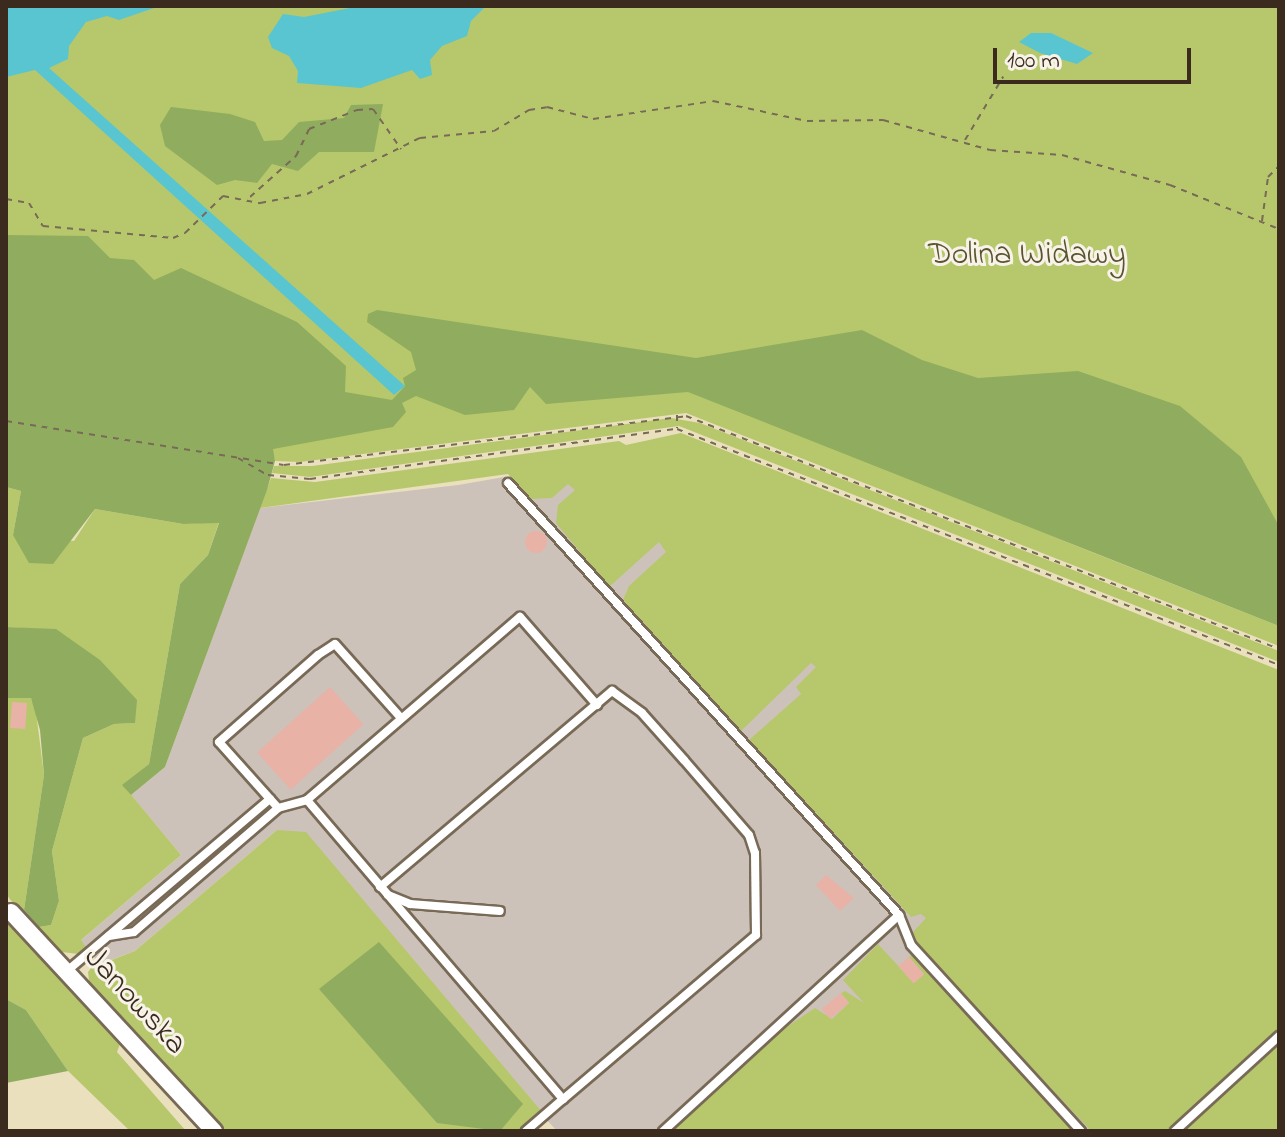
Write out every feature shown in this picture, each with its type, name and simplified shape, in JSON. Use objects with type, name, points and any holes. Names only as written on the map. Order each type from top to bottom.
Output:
[{"type":"street","name":"Janowska","points":[[11,912],[214,1131]]},
{"type":"lane","points":[[508,483],[899,915],[911,945],[1081,1131]]},
{"type":"lane","points":[[108,936],[134,932],[278,808],[307,800],[520,617],[597,705]]},
{"type":"lane","points":[[278,808],[219,742],[335,644],[401,718]]},
{"type":"lane","points":[[380,887],[612,691],[642,713],[749,835],[755,853],[756,935],[526,1131]]},
{"type":"lane","points":[[67,971],[270,799]]},
{"type":"lane","points":[[307,800],[563,1099]]},
{"type":"lane","points":[[388,895],[410,904],[500,911]]},
{"type":"lane","points":[[663,1131],[899,915]]},
{"type":"lane","points":[[1175,1131],[1279,1036]]},
{"type":"path","points":[[965,141],[1003,77]]},
{"type":"path","points":[[6,199],[29,203],[43,226],[173,238],[195,223],[223,196],[249,198],[260,203],[307,194],[402,150],[420,138],[494,131],[517,115],[547,107],[593,119],[713,101],[807,121],[883,120],[1027,156],[1062,155],[1170,185],[1279,229]]},
{"type":"path","points":[[249,198],[296,156],[309,129],[357,110],[373,109],[402,150]]},
{"type":"path","points":[[1261,222],[1268,177],[1279,166]]},
{"type":"path","points":[[677,415],[677,429]]},
{"type":"path","points":[[6,421],[284,465],[677,415],[694,417],[1279,649]]},
{"type":"path","points":[[237,457],[268,475],[310,479],[677,429],[1279,665]]},
{"type":"shaded area","points":[[690,445],[1279,675],[1279,1131],[557,1131],[277,830],[135,951],[100,964],[80,941],[181,855],[131,795],[165,767],[260,508],[458,485]]},
{"type":"green space","name":"Dolina Widawy","points":[[6,6],[1279,6],[1279,624],[1046,534],[1279,626],[1279,646],[686,413],[300,462],[275,461],[272,449],[6,424]]},
{"type":"green space","points":[[383,104],[374,152],[319,152],[298,171],[272,164],[257,183],[235,180],[217,185],[165,146],[160,125],[171,107],[230,114],[255,122],[264,141],[282,140],[299,122],[344,118],[351,105]]},
{"type":"green space","points":[[6,235],[88,236],[110,258],[134,260],[154,280],[181,268],[297,322],[346,366],[345,392],[392,400],[405,386],[403,378],[416,370],[411,352],[367,322],[368,314],[377,310],[696,358],[862,330],[922,360],[978,378],[1078,371],[1180,406],[1241,457],[1279,526],[1279,626],[688,392],[546,404],[530,387],[514,410],[465,415],[416,396],[402,403],[406,412],[393,427],[273,449],[275,461],[267,490],[165,767],[131,795],[122,785],[149,764],[180,584],[208,555],[219,523],[183,524],[95,509],[53,564],[29,563],[13,535],[21,491],[6,487]]},
{"type":"green space","points":[[671,418],[700,423],[1279,651],[1279,662],[679,426],[310,477],[272,473],[274,466],[312,466]]},
{"type":"green space","points":[[681,433],[1279,670],[1279,1029],[1169,1131],[1091,1131],[917,945],[913,932],[926,918],[921,914],[911,917],[749,740],[801,694],[796,687],[816,667],[811,663],[741,731],[623,600],[629,586],[666,552],[659,542],[609,587],[556,523],[558,505],[575,490],[568,484],[552,498],[530,499],[508,474],[260,508],[271,478],[315,482],[619,441],[626,445]]},
{"type":"green space","points":[[6,487],[21,491],[13,535],[74,541],[95,509],[183,524],[219,522],[208,555],[180,584],[149,764],[123,785],[181,855],[81,940],[86,947],[78,954],[62,952],[39,927],[51,925],[59,901],[52,851],[83,738],[114,724],[135,723],[56,630],[6,627]]},
{"type":"green space","points":[[6,627],[56,629],[100,660],[137,700],[135,723],[114,724],[83,738],[52,851],[59,901],[51,925],[39,927],[24,910],[44,775],[40,730],[31,698],[6,698]]},
{"type":"green space","points":[[13,695],[31,698],[36,712],[44,775],[24,910],[19,911],[6,894],[6,698]]},
{"type":"green space","points":[[277,830],[306,832],[542,1112],[522,1131],[223,1131],[89,981],[88,972],[97,960],[101,964],[135,951]]},
{"type":"green space","points":[[6,917],[120,1044],[117,1052],[186,1131],[130,1131],[68,1071],[26,1010],[6,999]]},
{"type":"green space","points":[[379,942],[523,1104],[500,1131],[437,1123],[319,989]]},
{"type":"green space","points":[[878,944],[914,983],[924,974],[909,957],[914,954],[1076,1131],[668,1131],[770,1038],[815,1008],[832,1019],[849,1003],[841,993],[845,991],[864,1003],[843,980]]},
{"type":"green space","points":[[6,999],[26,1010],[68,1071],[6,1083]]},
{"type":"green space","points":[[1279,1041],[1279,1131],[1180,1131]]},
{"type":"water","points":[[6,6],[160,6],[119,20],[107,16],[86,22],[69,46],[68,59],[49,68],[405,386],[394,395],[35,70],[6,77]]},
{"type":"water","points":[[360,6],[486,6],[471,21],[467,36],[442,46],[430,60],[432,75],[420,79],[412,70],[361,88],[297,83],[298,71],[289,56],[272,48],[268,37],[283,14],[304,17]]},
{"type":"water","points":[[1031,33],[1051,33],[1093,53],[1077,64],[1040,53],[1019,42]]},
{"type":"building","points":[[536,531],[544,534],[547,542],[544,550],[536,553],[528,550],[525,542],[528,534]]},
{"type":"building","points":[[330,687],[363,724],[291,790],[257,753]]},
{"type":"building","points":[[12,702],[27,703],[25,729],[10,728]]},
{"type":"building","points":[[826,875],[854,898],[840,911],[816,885]]},
{"type":"building","points":[[909,957],[924,974],[914,984],[898,966]]},
{"type":"building","points":[[841,993],[849,1003],[830,1019],[822,1009]]}]
